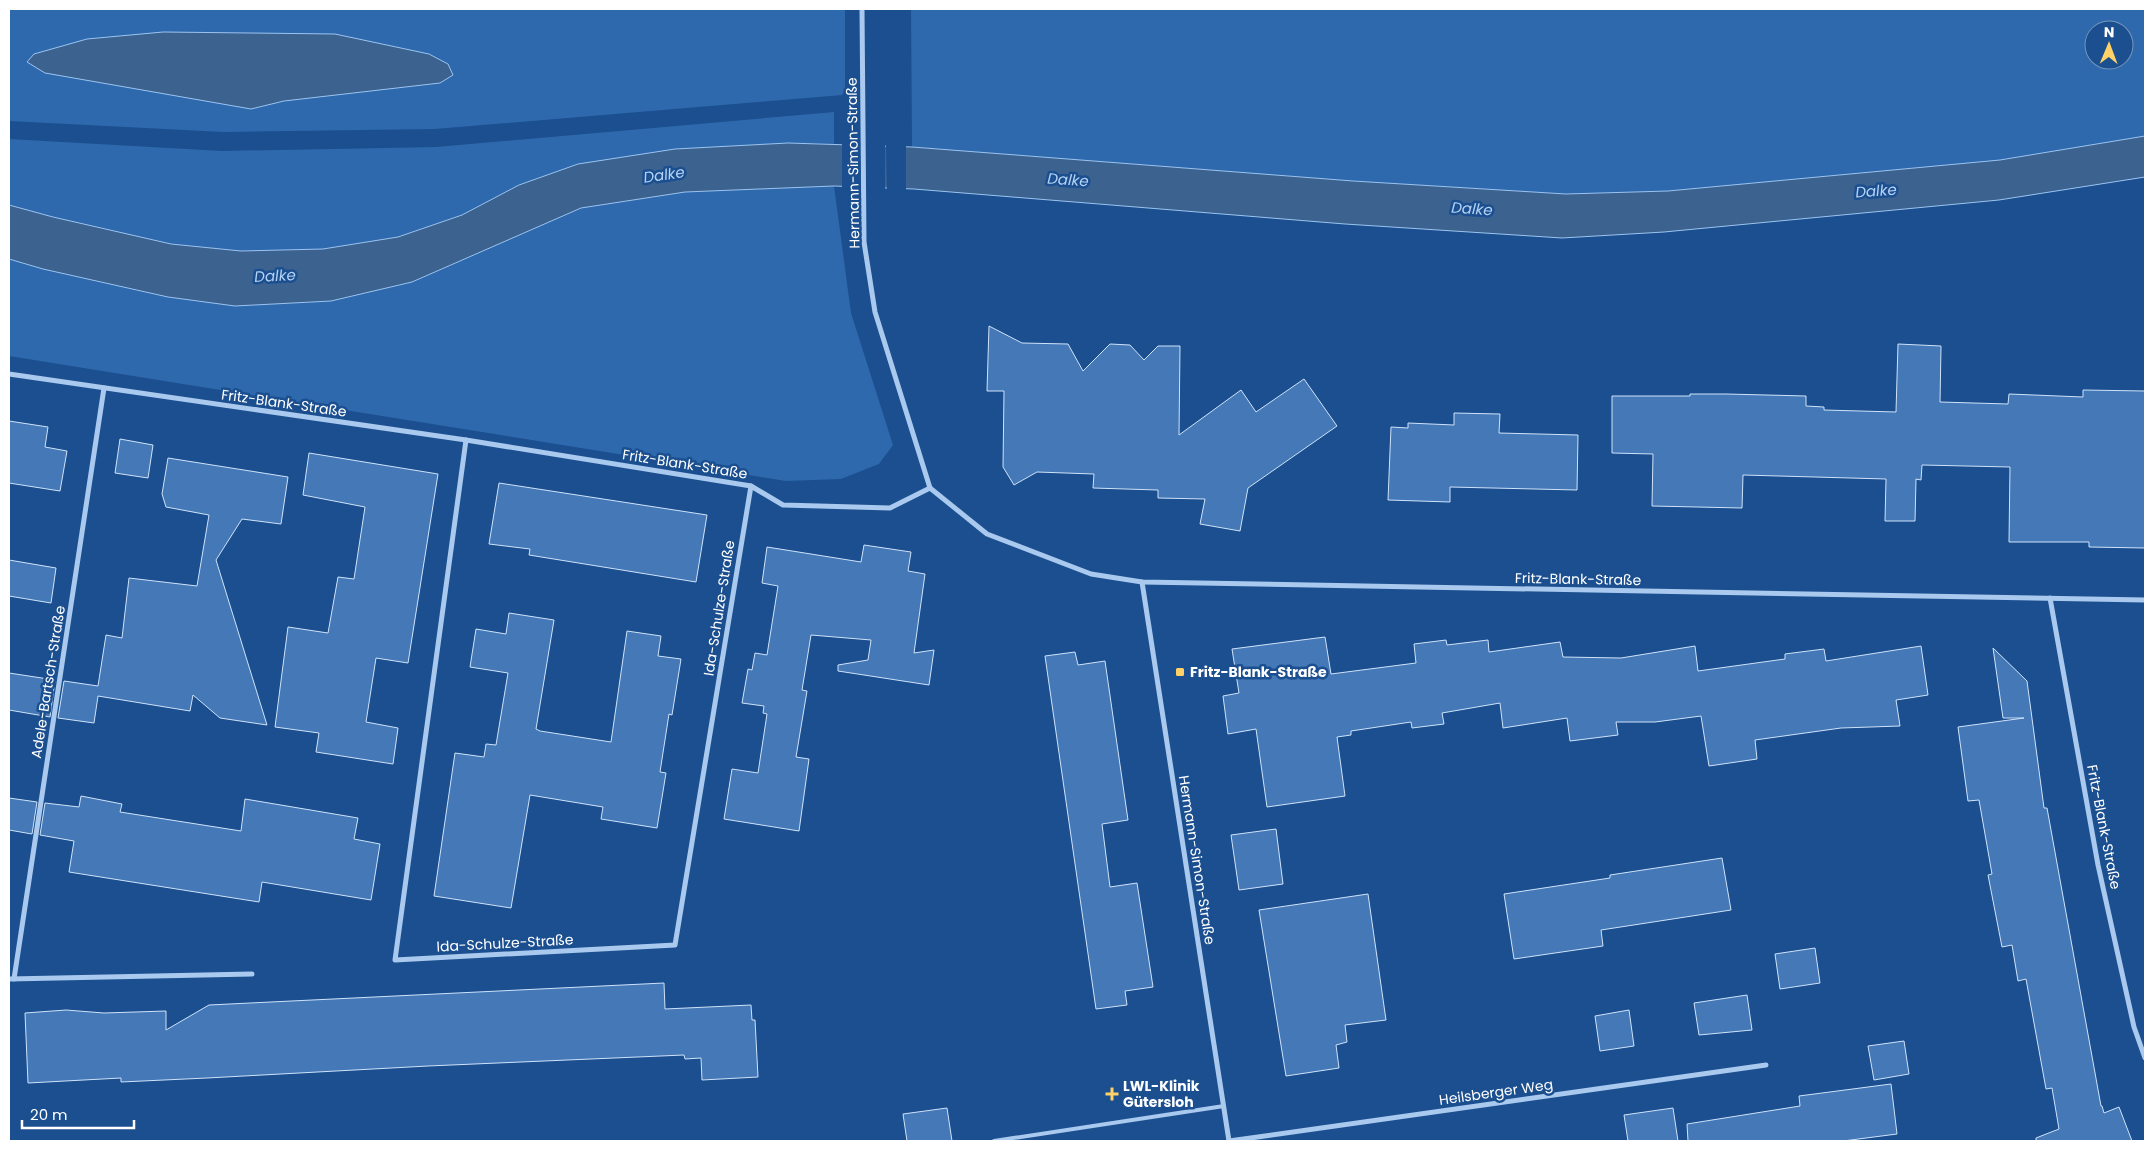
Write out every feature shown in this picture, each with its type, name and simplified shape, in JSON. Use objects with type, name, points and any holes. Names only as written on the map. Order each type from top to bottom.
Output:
[{"type":"street","name":"Hermann-Simon-Straße","points":[[862,9],[864,242],[875,312],[930,488]]},
{"type":"street","name":"Fritz-Blank-Straße","points":[[9,374],[466,440],[750,486],[783,504],[890,508],[930,488],[987,534],[1092,574],[1142,582],[2145,600]]},
{"type":"street","name":"Adele-Bartsch-Straße","points":[[104,388],[11,979],[252,974]]},
{"type":"street","name":"Ida-Schulze-Straße","points":[[466,440],[395,960],[675,945],[750,486]]},
{"type":"street","name":"Hermann-Simon-Straße","points":[[1142,582],[1229,1141]]},
{"type":"street","name":"Fritz-Blank-Straße","points":[[2050,598],[2098,865],[2134,1028],[2145,1058]]},
{"type":"street","name":"Heilsberger Weg","points":[[1229,1141],[1766,1065]]},
{"type":"lane","points":[[994,1141],[1224,1106]]},
{"type":"shaded area","points":[[9,9],[845,9],[845,91],[842,95],[435,129],[223,132],[9,121]],"holes":[[[34,54],[284,101],[251,109]]]},
{"type":"shaded area","points":[[911,9],[2145,9],[2145,136],[2000,160],[1668,191],[1566,194],[1353,181],[912,147]]},
{"type":"shaded area","points":[[834,112],[834,144],[788,143],[578,164],[519,185],[462,215],[398,237],[323,249],[241,251],[171,244],[9,205],[9,139],[222,151],[436,147]]},
{"type":"shaded area","points":[[834,186],[851,313],[893,445],[879,464],[841,479],[786,481],[9,356],[9,259],[43,269],[235,306],[331,301],[412,282],[581,208],[685,192]]},
{"type":"water","points":[[163,32],[335,34],[429,54],[448,64],[453,75],[440,83],[284,101],[251,109],[45,73],[27,62],[34,54],[87,39]]},
{"type":"water","name":"Dalke","points":[[2145,136],[2145,177],[1999,200],[1664,232],[1562,238],[1345,224],[914,189],[834,186],[685,192],[581,208],[412,282],[331,301],[235,306],[168,297],[43,269],[9,259],[9,205],[171,244],[241,251],[323,249],[398,237],[462,215],[519,185],[578,164],[675,149],[788,143],[912,147],[1353,181],[1566,194],[1668,191],[2000,160]]},
{"type":"pier","points":[[842,142],[885,144],[885,191],[842,188]]},
{"type":"pier","points":[[886,144],[906,144],[906,192],[887,191]]},
{"type":"building","points":[[989,326],[1022,343],[1068,344],[1083,371],[1110,344],[1130,345],[1144,360],[1158,346],[1180,346],[1179,435],[1241,390],[1256,412],[1304,379],[1337,426],[1248,488],[1240,531],[1200,524],[1205,499],[1158,498],[1158,490],[1093,488],[1094,474],[1037,472],[1014,485],[1003,467],[1004,391],[987,391]]},
{"type":"building","points":[[1898,344],[1941,346],[1940,402],[2008,404],[2009,394],[2083,397],[2083,390],[2145,391],[2145,548],[2089,547],[2089,542],[2009,542],[2010,467],[1922,465],[1921,480],[1916,479],[1915,521],[1885,521],[1886,479],[1743,475],[1742,508],[1652,506],[1653,454],[1612,453],[1612,396],[1726,394],[1806,396],[1806,406],[1824,407],[1824,410],[1896,412]]},
{"type":"building","points":[[1454,413],[1500,414],[1499,433],[1578,435],[1577,490],[1450,487],[1450,502],[1388,500],[1391,427],[1408,428],[1408,423],[1454,425]]},
{"type":"building","points":[[9,421],[48,427],[45,447],[67,451],[60,491],[9,483]]},
{"type":"building","points":[[120,439],[153,445],[148,478],[115,473]]},
{"type":"building","points":[[309,453],[438,474],[408,663],[376,658],[366,722],[398,728],[393,764],[316,752],[319,733],[275,727],[288,627],[328,633],[338,577],[354,579],[365,507],[303,495]]},
{"type":"building","points":[[168,458],[288,477],[281,524],[242,519],[216,560],[267,725],[220,718],[193,695],[190,711],[98,696],[94,723],[58,718],[64,681],[98,686],[106,635],[122,638],[129,578],[197,586],[209,515],[166,507],[162,494]]},
{"type":"building","points":[[499,483],[707,515],[696,582],[529,555],[530,549],[489,544]]},
{"type":"building","points":[[864,545],[911,552],[908,571],[925,574],[914,653],[934,650],[929,685],[838,671],[838,665],[868,660],[871,640],[811,635],[802,690],[807,691],[796,757],[809,759],[799,831],[724,819],[732,769],[758,773],[767,714],[763,713],[764,706],[742,703],[748,669],[752,670],[755,653],[767,655],[778,586],[762,583],[767,547],[861,562]]},
{"type":"building","points":[[9,560],[56,568],[51,603],[9,596]]},
{"type":"building","points":[[509,613],[554,620],[536,729],[540,731],[611,742],[627,631],[661,636],[658,656],[681,659],[672,715],[669,714],[660,772],[666,773],[657,828],[601,819],[603,807],[530,795],[511,908],[434,896],[455,753],[484,757],[486,744],[496,745],[508,673],[470,667],[476,629],[506,634]]},
{"type":"building","points":[[1325,637],[1331,674],[1416,663],[1414,644],[1446,640],[1447,645],[1488,640],[1489,652],[1560,642],[1563,657],[1621,658],[1695,646],[1698,671],[1785,659],[1785,654],[1824,649],[1826,661],[1921,646],[1928,695],[1896,700],[1900,726],[1841,728],[1755,740],[1757,759],[1709,766],[1701,716],[1655,722],[1616,722],[1618,735],[1570,741],[1567,718],[1503,728],[1500,703],[1442,713],[1444,724],[1412,728],[1411,722],[1351,731],[1351,735],[1337,737],[1345,796],[1267,807],[1256,729],[1228,734],[1223,696],[1239,693],[1232,649]]},
{"type":"building","points":[[1993,648],[2027,681],[2044,808],[2047,808],[2101,1106],[2104,1113],[2119,1107],[2132,1141],[2036,1141],[2036,1138],[2059,1129],[2052,1088],[2046,1089],[2026,979],[2018,981],[2012,945],[2002,947],[1988,875],[1992,874],[1979,800],[1968,801],[1958,727],[2024,718],[2003,718]]},
{"type":"building","points":[[1075,652],[1078,665],[1105,661],[1128,820],[1102,824],[1110,887],[1137,883],[1153,987],[1125,991],[1127,1005],[1096,1009],[1045,656]]},
{"type":"building","points":[[9,673],[55,680],[50,717],[9,710]]},
{"type":"building","points":[[81,796],[122,804],[120,812],[241,831],[245,799],[358,818],[354,839],[380,844],[371,900],[262,882],[259,902],[69,872],[74,841],[40,835],[45,803],[79,807]]},
{"type":"building","points":[[9,798],[37,802],[32,834],[9,830]]},
{"type":"building","points":[[1276,829],[1283,884],[1239,890],[1231,835]]},
{"type":"building","points":[[1722,858],[1731,910],[1601,930],[1603,946],[1514,959],[1504,894]]},
{"type":"building","points":[[1368,894],[1386,1020],[1345,1025],[1347,1042],[1336,1045],[1339,1068],[1286,1076],[1259,910]]},
{"type":"building","points":[[1815,948],[1820,983],[1780,989],[1775,954]]},
{"type":"building","points":[[664,983],[665,1009],[751,1005],[752,1020],[755,1020],[758,1077],[702,1080],[701,1058],[685,1059],[684,1055],[121,1082],[121,1078],[28,1083],[25,1013],[66,1010],[104,1013],[166,1011],[166,1030],[209,1005]]},
{"type":"building","points":[[1747,995],[1752,1030],[1699,1035],[1694,1003]]},
{"type":"building","points":[[1629,1010],[1634,1046],[1600,1051],[1595,1016]]},
{"type":"building","points":[[1904,1041],[1909,1074],[1874,1080],[1868,1046]]},
{"type":"building","points":[[1891,1084],[1897,1134],[1843,1141],[1688,1141],[1687,1124],[1800,1106],[1799,1096]]},
{"type":"building","points":[[947,1108],[952,1141],[907,1141],[903,1114]]},
{"type":"building","points":[[1673,1108],[1678,1141],[1628,1141],[1624,1115]]},
{"type":"place","name":"Fritz-Blank-Straße","points":[[1180,672]]},
{"type":"place","name":"LWL-Klinik Gütersloh","points":[[1112,1094]]}]
